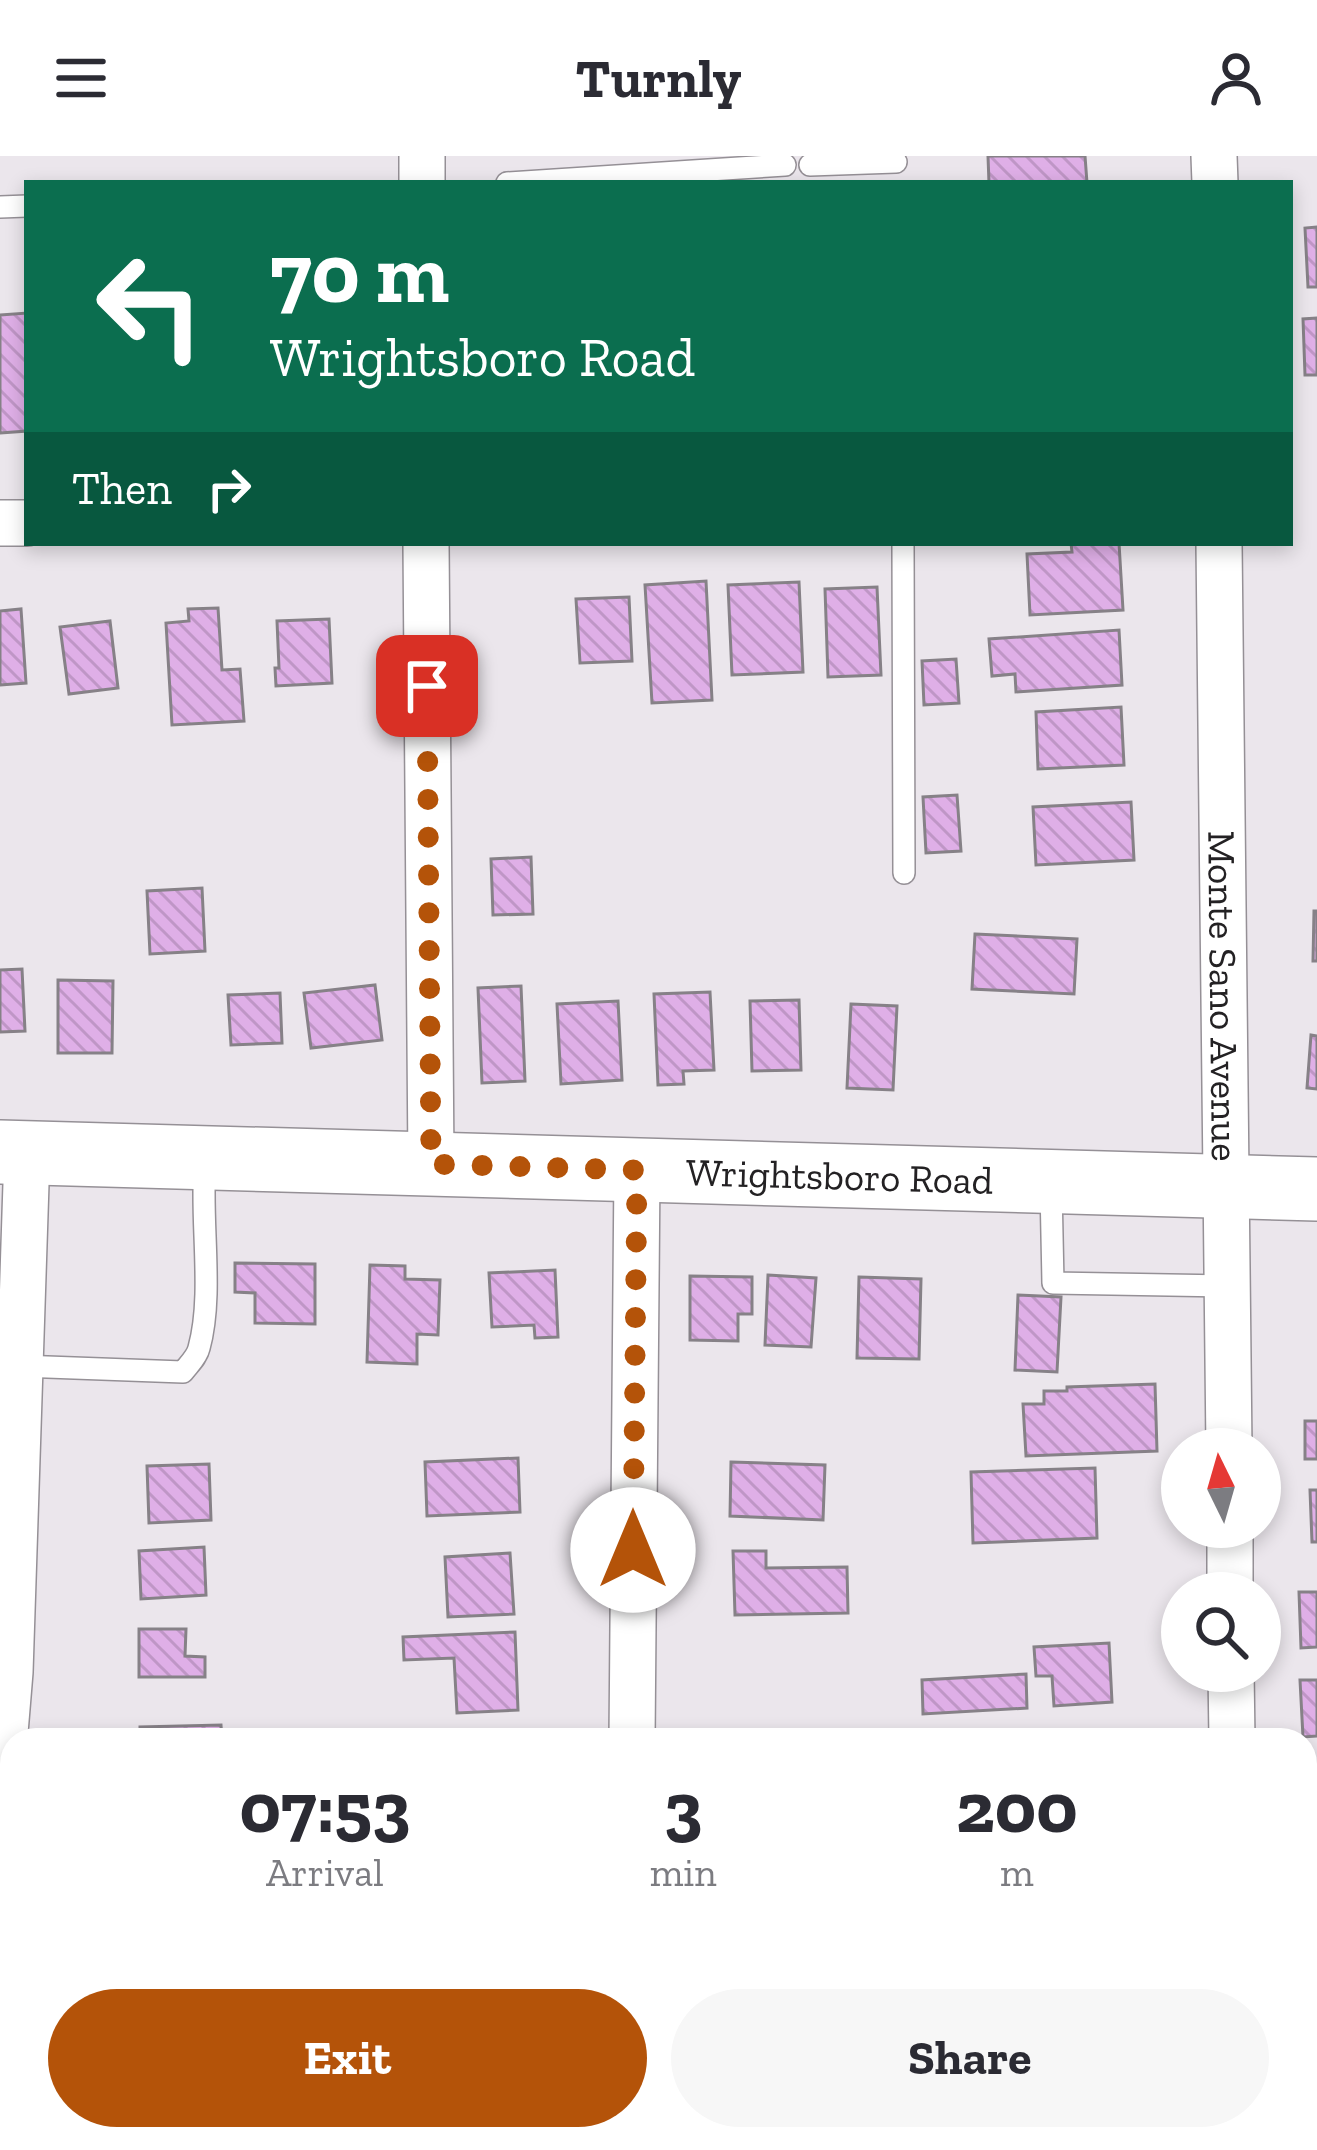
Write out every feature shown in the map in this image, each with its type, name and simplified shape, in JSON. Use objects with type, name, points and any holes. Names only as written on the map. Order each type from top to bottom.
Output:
[{"type":"main road","name":"Wrightsboro Road","points":[[14,1152],[1317,1189]]},
{"type":"street","points":[[426,546],[431,1164]]},
{"type":"street","name":"Monte Sano Avenue","points":[[1219,546],[1228,1428]]},
{"type":"street","points":[[5,1728],[10,1672],[9,1452],[20,1366],[12,1255],[14,1152]]},
{"type":"street","points":[[632,1728],[637,1170]]},
{"type":"street","points":[[1231,1692],[1232,1728]]},
{"type":"lane","points":[[553,180],[784,165]]},
{"type":"lane","points":[[810,165],[896,167]]},
{"type":"lane","points":[[903,546],[904,873]]},
{"type":"lane","points":[[20,1366],[183,1372],[199,1352],[206,1157]]},
{"type":"lane","points":[[1051,1181],[1053,1282],[1227,1286]]},
{"type":"building","points":[[988,156],[1085,156],[1087,180],[989,180]]},
{"type":"building","points":[[1317,227],[1317,287],[1308,287],[1305,228]]},
{"type":"building","points":[[24,313],[24,431],[0,433],[0,315]]},
{"type":"building","points":[[1317,318],[1317,375],[1305,375],[1303,319]]},
{"type":"building","points":[[1071,546],[1119,546],[1123,610],[1030,615],[1027,554],[1072,552]]},
{"type":"building","points":[[706,581],[712,700],[652,703],[645,585]]},
{"type":"building","points":[[799,582],[803,672],[732,675],[728,585]]},
{"type":"building","points":[[877,587],[881,675],[828,677],[825,589]]},
{"type":"building","points":[[629,597],[632,661],[580,663],[576,599]]},
{"type":"building","points":[[218,608],[222,670],[240,669],[244,721],[172,725],[166,623],[189,621],[188,609]]},
{"type":"building","points":[[21,609],[26,683],[0,685],[0,611]]},
{"type":"building","points":[[329,619],[332,683],[276,686],[277,621]]},
{"type":"building","points":[[110,621],[118,688],[69,694],[60,627]]},
{"type":"building","points":[[1119,630],[1122,685],[1016,692],[1015,674],[992,676],[989,639]]},
{"type":"building","points":[[956,659],[959,703],[924,705],[922,661]]},
{"type":"building","points":[[1121,707],[1124,765],[1038,769],[1036,712]]},
{"type":"building","points":[[957,795],[961,851],[926,853],[923,797]]},
{"type":"building","points":[[1131,802],[1134,860],[1036,865],[1033,807]]},
{"type":"building","points":[[531,857],[533,914],[493,915],[491,859]]},
{"type":"building","points":[[202,888],[205,951],[150,954],[147,891]]},
{"type":"building","points":[[1317,911],[1317,961],[1313,961]]},
{"type":"building","points":[[975,934],[1077,939],[1074,994],[972,989]]},
{"type":"building","points":[[22,969],[25,1031],[0,1032],[0,970]]},
{"type":"building","points":[[58,980],[113,981],[112,1053],[58,1053]]},
{"type":"building","points":[[375,985],[382,1040],[311,1048],[304,993]]},
{"type":"building","points":[[521,986],[525,1081],[482,1083],[478,988]]},
{"type":"building","points":[[710,992],[714,1070],[683,1071],[684,1084],[658,1085],[654,994]]},
{"type":"building","points":[[280,993],[282,1043],[231,1045],[228,995]]},
{"type":"building","points":[[799,1000],[801,1070],[752,1071],[750,1001]]},
{"type":"building","points":[[618,1001],[622,1080],[561,1084],[557,1004]]},
{"type":"building","points":[[851,1004],[897,1006],[893,1090],[847,1088]]},
{"type":"building","points":[[1311,1035],[1317,1036],[1317,1089],[1307,1088]]},
{"type":"building","points":[[235,1263],[315,1264],[315,1324],[255,1323],[255,1293],[235,1292]]},
{"type":"building","points":[[370,1265],[405,1266],[405,1279],[440,1280],[438,1335],[417,1334],[417,1364],[367,1362]]},
{"type":"building","points":[[555,1270],[558,1337],[535,1338],[534,1325],[492,1327],[489,1273]]},
{"type":"building","points":[[768,1275],[816,1278],[811,1347],[765,1345]]},
{"type":"building","points":[[690,1276],[752,1277],[752,1314],[738,1314],[738,1341],[690,1340]]},
{"type":"building","points":[[859,1277],[921,1279],[919,1359],[857,1358]]},
{"type":"building","points":[[1018,1295],[1061,1297],[1057,1372],[1015,1370]]},
{"type":"building","points":[[1155,1384],[1157,1451],[1026,1456],[1023,1404],[1044,1404],[1044,1391]]},
{"type":"building","points":[[1305,1421],[1317,1421],[1317,1459],[1305,1459]]},
{"type":"building","points":[[518,1458],[520,1512],[427,1516],[425,1462]]},
{"type":"building","points":[[731,1462],[825,1465],[823,1520],[730,1516]]},
{"type":"building","points":[[209,1464],[211,1520],[149,1523],[147,1466]]},
{"type":"building","points":[[1095,1468],[1097,1538],[973,1543],[971,1472]]},
{"type":"building","points":[[1310,1490],[1317,1490],[1317,1542],[1312,1542]]},
{"type":"building","points":[[204,1547],[206,1595],[141,1599],[139,1551]]},
{"type":"building","points":[[733,1551],[766,1551],[766,1568],[847,1567],[848,1613],[735,1615]]},
{"type":"building","points":[[510,1553],[514,1614],[448,1617],[445,1557]]},
{"type":"building","points":[[1299,1592],[1317,1592],[1317,1647],[1301,1648]]},
{"type":"building","points":[[139,1629],[186,1629],[185,1656],[205,1657],[205,1677],[139,1677]]},
{"type":"building","points":[[515,1632],[518,1710],[457,1713],[454,1658],[404,1660],[403,1637]]},
{"type":"building","points":[[1109,1643],[1112,1702],[1054,1706],[1052,1676],[1036,1676],[1034,1647]]},
{"type":"building","points":[[1026,1674],[1027,1708],[923,1714],[922,1680]]},
{"type":"building","points":[[1300,1680],[1317,1680],[1317,1728],[1303,1728]]},
{"type":"building","points":[[221,1725],[221,1728],[140,1728]]},
{"type":"route","points":[[427,686],[431,1164],[637,1170],[633,1550]]}]
